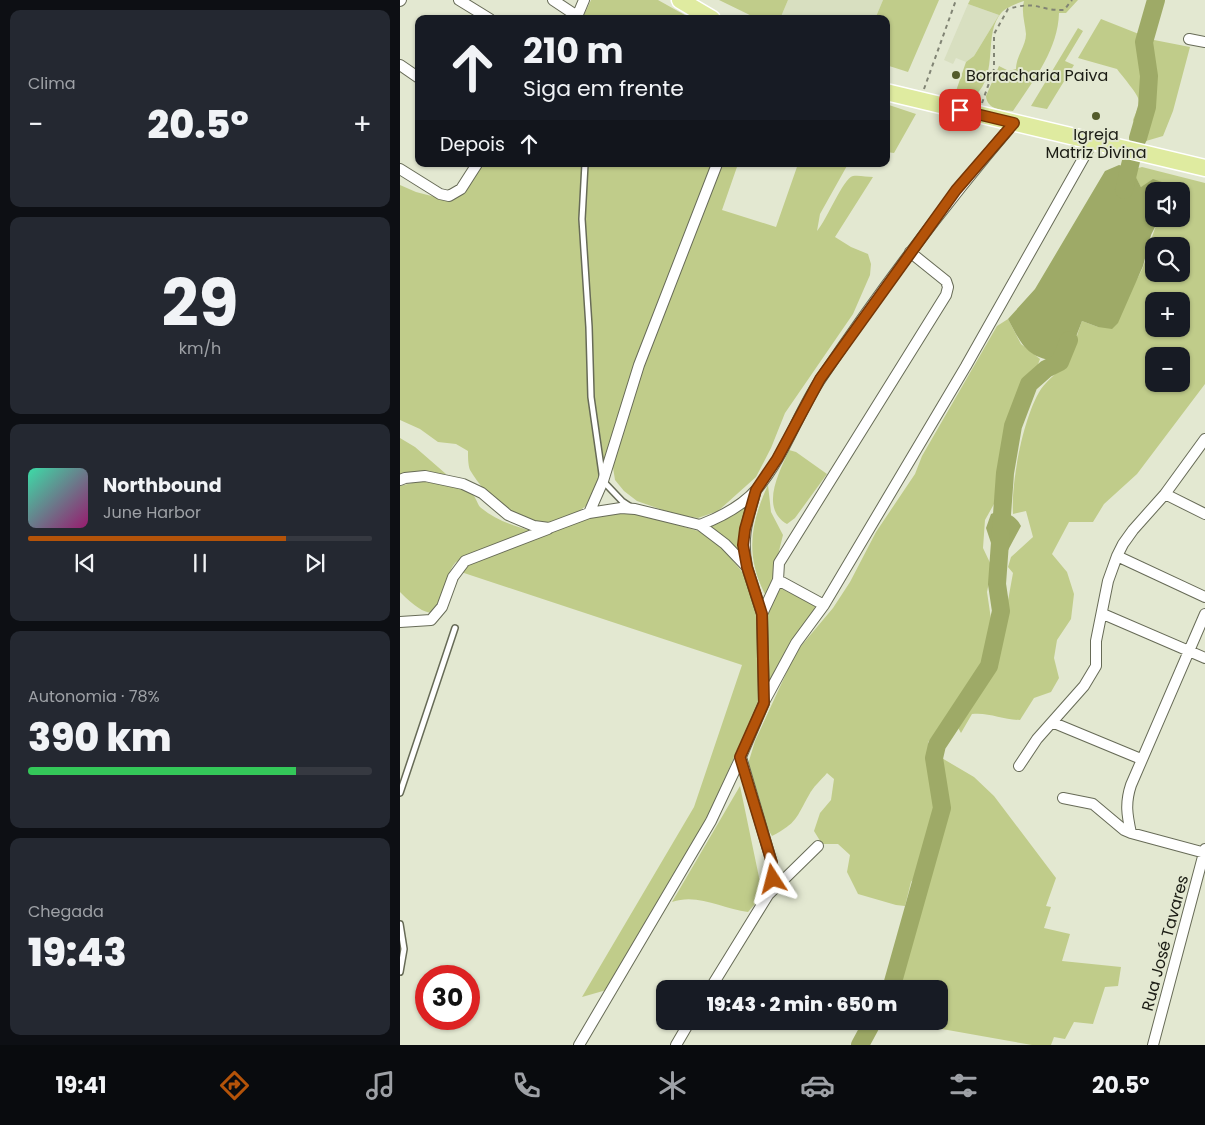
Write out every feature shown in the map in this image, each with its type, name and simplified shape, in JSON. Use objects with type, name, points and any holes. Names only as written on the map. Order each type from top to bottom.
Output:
[{"type":"main road","points":[[680,0],[705,15]]},
{"type":"main road","points":[[890,93],[1205,168]]},
{"type":"street","points":[[459,0],[483,15]]},
{"type":"street","points":[[553,0],[580,10]]},
{"type":"street","points":[[1189,38],[1205,42]]},
{"type":"street","points":[[400,65],[415,75]]},
{"type":"street","points":[[700,525],[731,510],[756,490],[767,476],[820,379],[956,190],[1014,123]]},
{"type":"street","points":[[579,1045],[711,821],[764,703],[796,643],[824,605],[966,366],[1093,142]]},
{"type":"street","points":[[400,169],[440,194],[449,196],[455,194],[475,167]]},
{"type":"street","points":[[589,513],[603,481],[639,365],[716,167]]},
{"type":"street","points":[[762,614],[778,580],[779,563],[946,295],[948,286],[942,276],[910,252]]},
{"type":"street","points":[[1019,766],[1029,750],[1084,686],[1096,666],[1096,641],[1103,614],[1108,581],[1117,556],[1133,530],[1165,494],[1205,440]]},
{"type":"street","points":[[400,480],[425,476],[463,484],[482,493],[508,515],[534,526],[549,528]]},
{"type":"street","points":[[756,490],[745,529],[743,545],[747,567],[757,593],[762,614],[764,703]]},
{"type":"street","points":[[1165,494],[1205,514]]},
{"type":"street","points":[[400,622],[432,620],[442,607],[453,577],[465,561],[589,513],[621,508],[635,509],[700,525],[726,544],[747,567]]},
{"type":"street","points":[[1117,556],[1205,597]]},
{"type":"street","points":[[778,580],[824,605]]},
{"type":"street","points":[[1103,614],[1205,658]]},
{"type":"street","points":[[1131,833],[1126,814],[1126,800],[1141,759],[1205,614]]},
{"type":"street","points":[[1054,723],[1141,759]]},
{"type":"street","points":[[740,757],[772,863],[773,879],[768,895]]},
{"type":"street","points":[[1063,798],[1093,804],[1124,830],[1131,833],[1205,852]]},
{"type":"street","points":[[716,980],[768,895],[818,846]]},
{"type":"street","name":"Rua José Tavares","points":[[1153,1045],[1205,852]]},
{"type":"street","points":[[676,1045],[685,1030]]},
{"type":"lane","points":[[585,167],[582,219],[591,397],[603,481],[622,501],[635,509]]},
{"type":"lane","points":[[400,792],[455,628]]},
{"type":"lane","points":[[400,924],[404,949],[400,972]]},
{"type":"path","points":[[920,101],[956,0]]},
{"type":"path","points":[[978,115],[994,68],[994,34],[1008,9],[1028,3],[1038,3],[1064,10],[1072,0]]},
{"type":"shaded area","points":[[591,0],[658,0],[685,15],[584,15]]},
{"type":"shaded area","points":[[719,0],[788,0],[782,15],[750,15]]},
{"type":"shaded area","points":[[788,0],[883,0],[877,15],[782,15]]},
{"type":"shaded area","points":[[883,0],[939,0],[908,72],[890,66],[890,15],[877,15]]},
{"type":"shaded area","points":[[970,0],[1078,0],[1066,13],[1059,13],[1058,27],[1054,40],[1043,65],[1013,111],[992,107],[987,101],[986,96],[999,66],[1009,71],[1016,69],[1026,38],[1023,14],[1024,1],[1004,10],[996,21],[991,42],[987,76],[983,86],[975,96],[956,91],[966,62],[974,56],[999,15],[968,4]]},
{"type":"shaded area","points":[[968,4],[999,15],[974,56],[966,62],[956,58],[953,64],[944,60]]},
{"type":"shaded area","points":[[1101,19],[1154,40],[1190,47],[1173,111],[1163,136],[1146,141],[1141,139],[1133,120],[1139,105],[1138,98],[1117,69],[1078,58]]},
{"type":"shaded area","points":[[1078,28],[1083,31],[1065,61],[1074,65],[1047,109],[1031,106]]},
{"type":"shaded area","points":[[890,105],[916,114],[894,153],[890,152]]},
{"type":"shaded area","points":[[1119,165],[1131,168],[1141,187],[1145,184],[1145,227],[1155,227],[1150,237],[1145,237],[1143,266],[1118,323],[1112,329],[1098,327],[1082,321],[1066,363],[1044,359],[1036,356],[1024,346],[1008,319],[1035,289],[1105,171]]},
{"type":"shaded area","points":[[479,167],[712,167],[590,502],[573,515],[559,521],[538,524],[528,522],[509,512],[490,496],[475,478],[469,468],[468,451],[456,444],[438,442],[420,429],[400,420],[400,185],[416,192],[451,201],[459,194]]},
{"type":"shaded area","points":[[718,167],[737,167],[722,210],[776,227],[797,167],[846,167],[820,214],[817,231],[849,178],[853,176],[873,177],[835,237],[851,247],[868,254],[871,264],[870,275],[853,314],[785,413],[771,448],[756,477],[718,511],[698,518],[674,514],[637,501],[624,491],[615,480],[612,461],[644,365]]},
{"type":"shaded area","points":[[1142,167],[1205,183],[1205,384],[1137,474],[1104,504],[1093,522],[1069,522],[1052,554],[1067,572],[1074,594],[1071,619],[1057,640],[1054,658],[1059,678],[1051,692],[1034,698],[1020,720],[972,714],[961,733],[957,726],[998,656],[1013,573],[1008,567],[1011,557],[1033,537],[1026,511],[1013,514],[1013,501],[1016,468],[1024,432],[1041,389],[1068,359],[1082,321],[1098,327],[1134,284],[1145,260],[1145,282],[1190,282],[1190,237],[1152,237],[1156,227],[1190,227],[1190,182],[1145,182],[1145,186],[1141,187],[1131,170]]},
{"type":"shaded area","points":[[1153,179],[1162,182],[1148,182]]},
{"type":"shaded area","points":[[1008,319],[1021,344],[1040,359],[1036,370],[1019,390],[1003,441],[994,504],[985,520],[983,548],[992,567],[987,592],[991,619],[987,637],[992,637],[986,664],[958,707],[928,742],[938,795],[938,809],[933,832],[924,858],[915,878],[911,882],[905,906],[896,905],[858,894],[847,872],[850,855],[838,844],[822,844],[814,831],[820,813],[831,800],[834,779],[827,773],[813,789],[795,819],[787,827],[772,836],[759,814],[748,764],[755,741],[796,652],[833,608],[850,582],[876,532],[915,474],[922,456],[997,326]]},
{"type":"shaded area","points":[[400,438],[415,447],[446,474],[400,477]]},
{"type":"shaded area","points":[[789,450],[796,452],[827,474],[795,518],[787,524],[774,509],[773,499],[777,478]]},
{"type":"shaded area","points":[[420,481],[461,488],[473,495],[480,507],[492,516],[532,531],[456,562],[450,571],[440,604],[435,611],[428,612],[417,607],[400,592],[400,486]]},
{"type":"shaded area","points":[[768,485],[771,512],[783,535],[766,596],[755,568],[752,540],[757,513]]},
{"type":"shaded area","points":[[747,504],[739,533],[740,552],[724,536],[705,526]]},
{"type":"shaded area","points":[[629,511],[712,535],[747,578],[758,618],[758,702],[709,815],[610,989],[582,997],[694,807],[742,665],[461,572],[466,564],[595,514]]},
{"type":"shaded area","points":[[996,512],[1011,515],[1021,526],[1006,554],[995,555],[986,528],[991,514]]},
{"type":"shaded area","points":[[778,587],[815,605],[815,608],[791,642],[766,694],[766,617]]},
{"type":"shaded area","points":[[940,757],[974,777],[994,796],[1056,878],[1046,906],[1051,907],[1044,928],[1070,934],[1062,961],[1121,967],[1118,986],[1105,987],[1093,1024],[1074,1022],[1065,1039],[1054,1037],[1051,1045],[1032,1045],[948,1030],[948,980],[898,980],[946,806]]},
{"type":"shaded area","points":[[740,786],[760,882],[755,904],[748,912],[701,900],[691,899],[672,902]]},
{"type":"waterway","points":[[1138,138],[1147,107],[1149,76],[1144,42],[1156,0]]},
{"type":"waterway","points":[[1124,190],[1131,161]]},
{"type":"waterway","points":[[894,980],[942,808],[934,758],[937,745],[989,666],[1001,611],[997,584],[1005,473],[1013,426],[1029,384],[1046,369],[1060,362],[1069,340]]},
{"type":"waterway","points":[[860,1045],[868,1030]]},
{"type":"place","name":"Borracharia Paiva","points":[[956,75]]},
{"type":"place","name":"Igreja Matriz Divina","points":[[1096,116]]},
{"type":"route","points":[[773,879],[772,863],[740,757],[764,703],[762,614],[757,593],[747,567],[743,545],[745,529],[756,490],[777,459],[820,379],[956,190],[1014,123],[960,110]]}]
